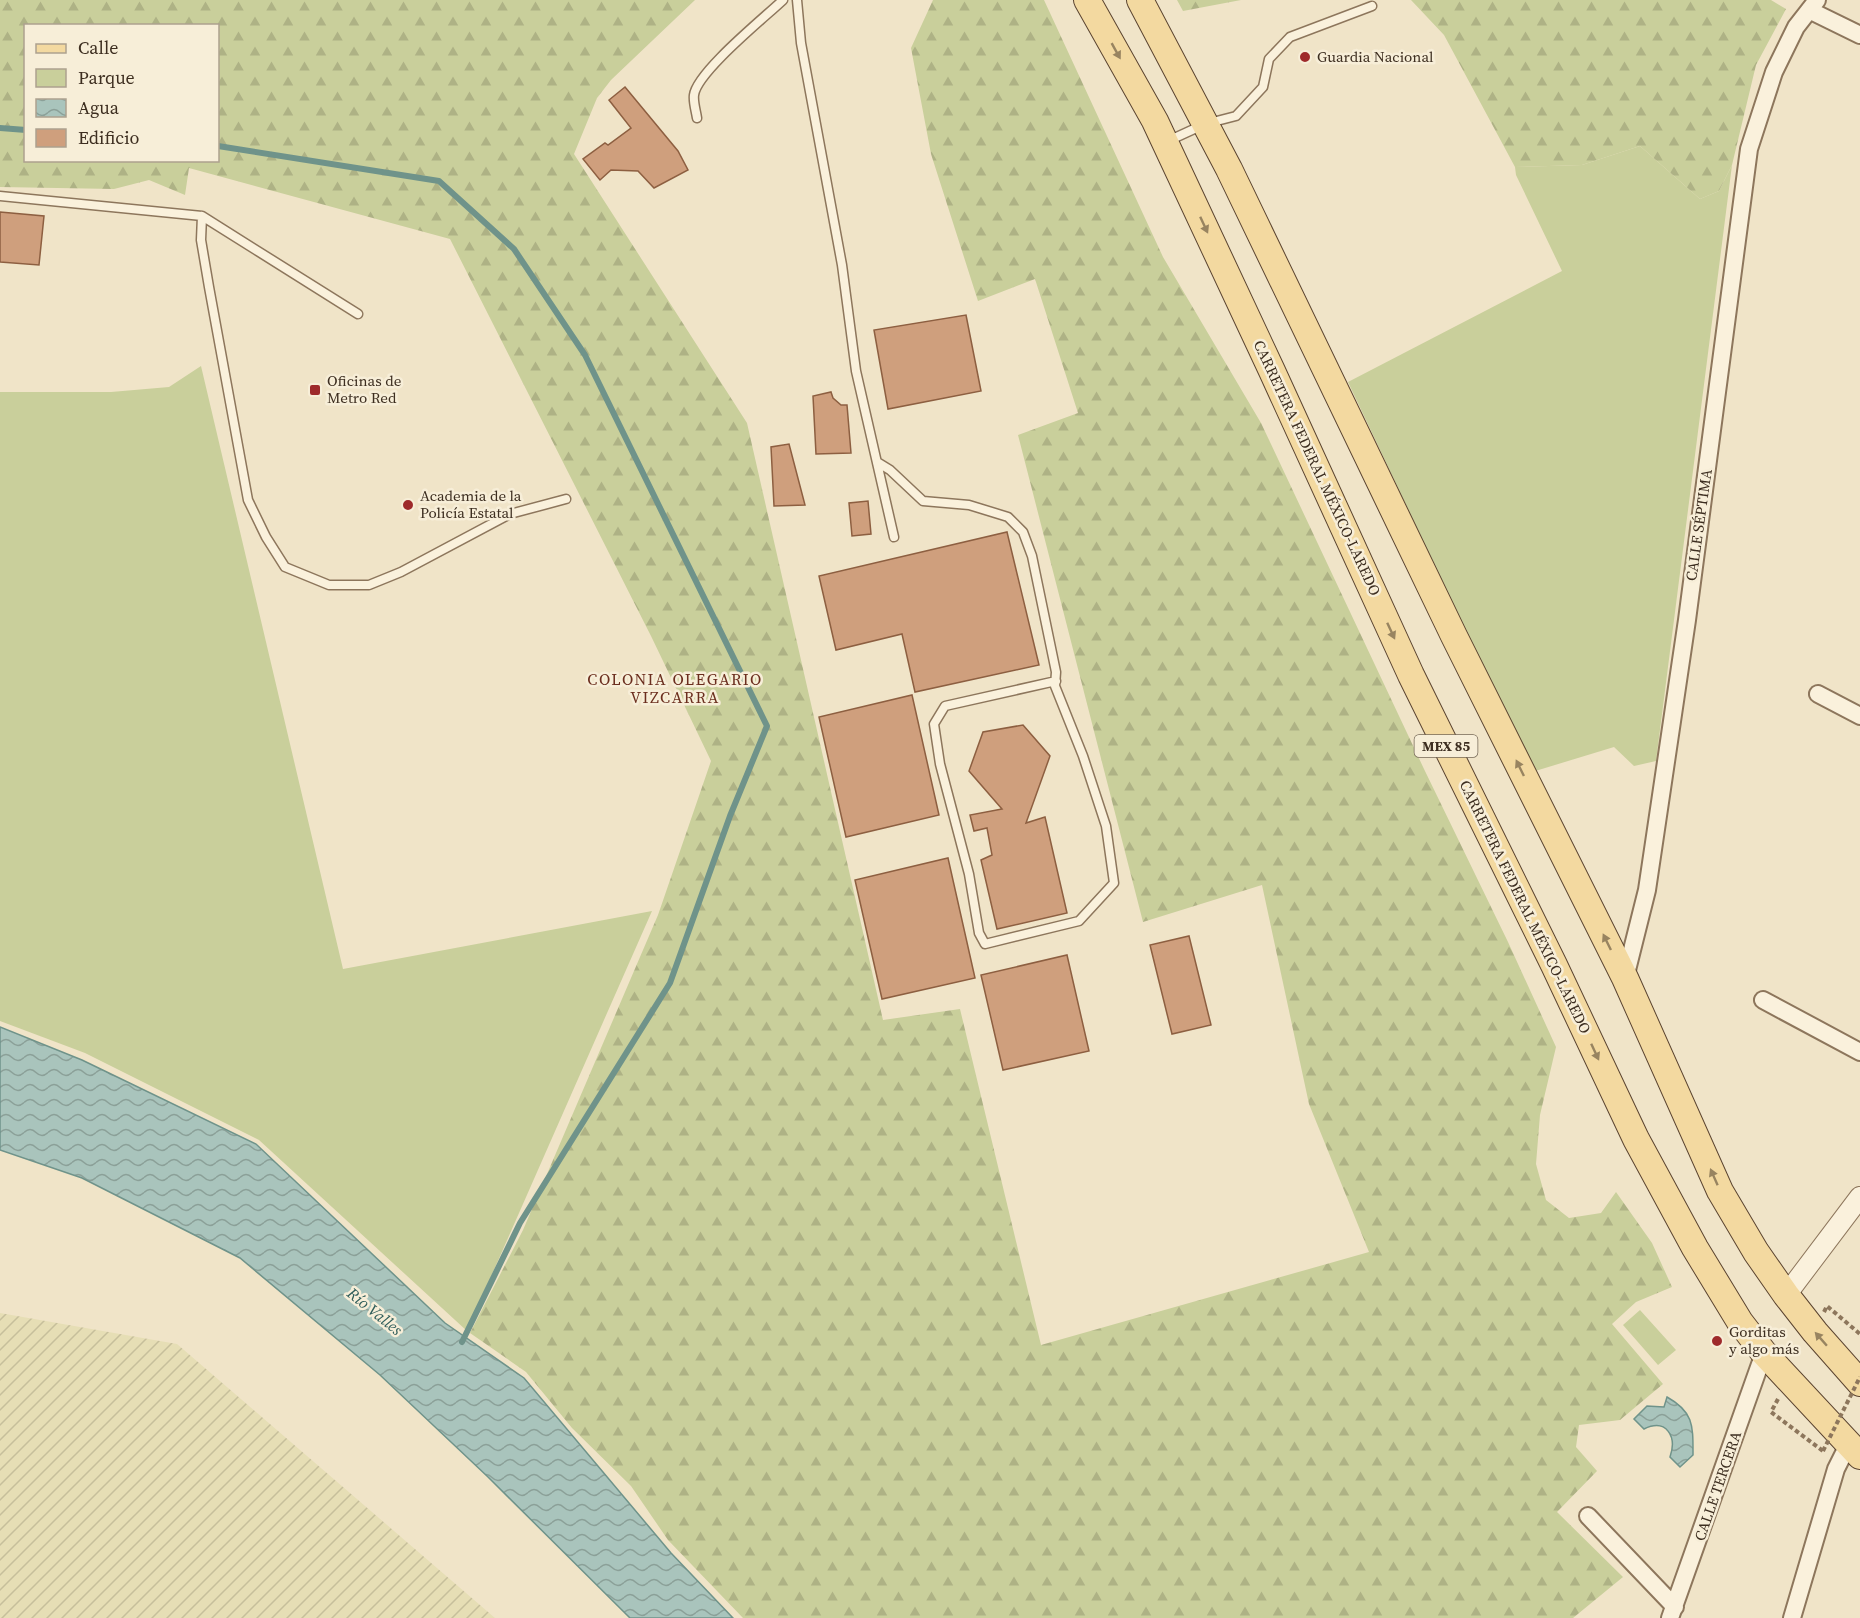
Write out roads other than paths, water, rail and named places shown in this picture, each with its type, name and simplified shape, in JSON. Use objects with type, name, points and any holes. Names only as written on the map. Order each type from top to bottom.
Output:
[{"type":"main road","name":"CARRETERA FEDERAL MÉXICO-LAREDO","points":[[1087,0],[1155,121],[1411,675],[1554,965],[1636,1139],[1700,1257],[1740,1322],[1764,1353],[1854,1450]]},
{"type":"main road","points":[[1140,0],[1229,169],[1459,647],[1624,978],[1720,1191],[1756,1252],[1786,1295],[1860,1383]]},
{"type":"street","points":[[1813,5],[1860,35]]},
{"type":"street","name":"CALLE SÉPTIMA","points":[[1624,978],[1649,878],[1687,620],[1749,149],[1774,72],[1796,27],[1813,5]]},
{"type":"street","points":[[1818,694],[1860,716]]},
{"type":"street","points":[[1763,1000],[1860,1052]]},
{"type":"street","points":[[1786,1295],[1860,1197]]},
{"type":"street","name":"CALLE TERCERA","points":[[1673,1612],[1764,1353]]},
{"type":"street","points":[[1792,1618],[1836,1469],[1854,1450]]},
{"type":"street","points":[[1587,1516],[1673,1612]]},
{"type":"lane","points":[[697,118],[693,96],[698,83],[713,65],[783,0]]},
{"type":"lane","points":[[797,0],[803,54],[842,265],[856,371],[894,537]]},
{"type":"lane","points":[[1165,143],[1205,124],[1236,116],[1263,87],[1269,59],[1290,37],[1372,6]]},
{"type":"lane","points":[[0,196],[202,216],[358,314]]},
{"type":"lane","points":[[202,216],[201,240],[208,287],[248,500],[266,537],[285,567],[329,585],[369,585],[401,572],[510,514],[566,499]]},
{"type":"lane","points":[[877,462],[890,470],[923,501],[969,505],[1008,518],[1023,532],[1032,556],[1056,672],[1056,681],[1055,686],[1083,756],[1106,826],[1114,882],[1079,921],[986,944],[979,933],[969,874],[940,764],[934,724],[945,706],[1056,681]]},
{"type":"water","name":"Río Valles","points":[[0,1027],[82,1060],[256,1144],[445,1323],[524,1378],[671,1553],[733,1618],[630,1618],[488,1477],[380,1375],[240,1258],[82,1178],[0,1150]]},
{"type":"water","points":[[1667,1397],[1687,1414],[1692,1428],[1693,1455],[1680,1467],[1670,1457],[1672,1443],[1668,1431],[1659,1426],[1644,1429],[1634,1419],[1647,1406],[1664,1407]]},
{"type":"waterway","points":[[0,128],[24,130]]},
{"type":"waterway","points":[[219,146],[439,181],[514,249],[585,355],[767,726],[730,816],[670,983],[520,1223],[462,1342]]},
{"type":"place","name":"Guardia Nacional","points":[[1305,57]]},
{"type":"place","name":"Oficinas de Metro Red","points":[[315,390]]},
{"type":"place","name":"Academia de la Policía Estatal","points":[[408,505]]},
{"type":"place","name":"Gorditas y algo más","points":[[1717,1341]]},
{"type":"district","name":"COLONIA OLEGARIO VIZCARRA","points":[[675,688]]}]
